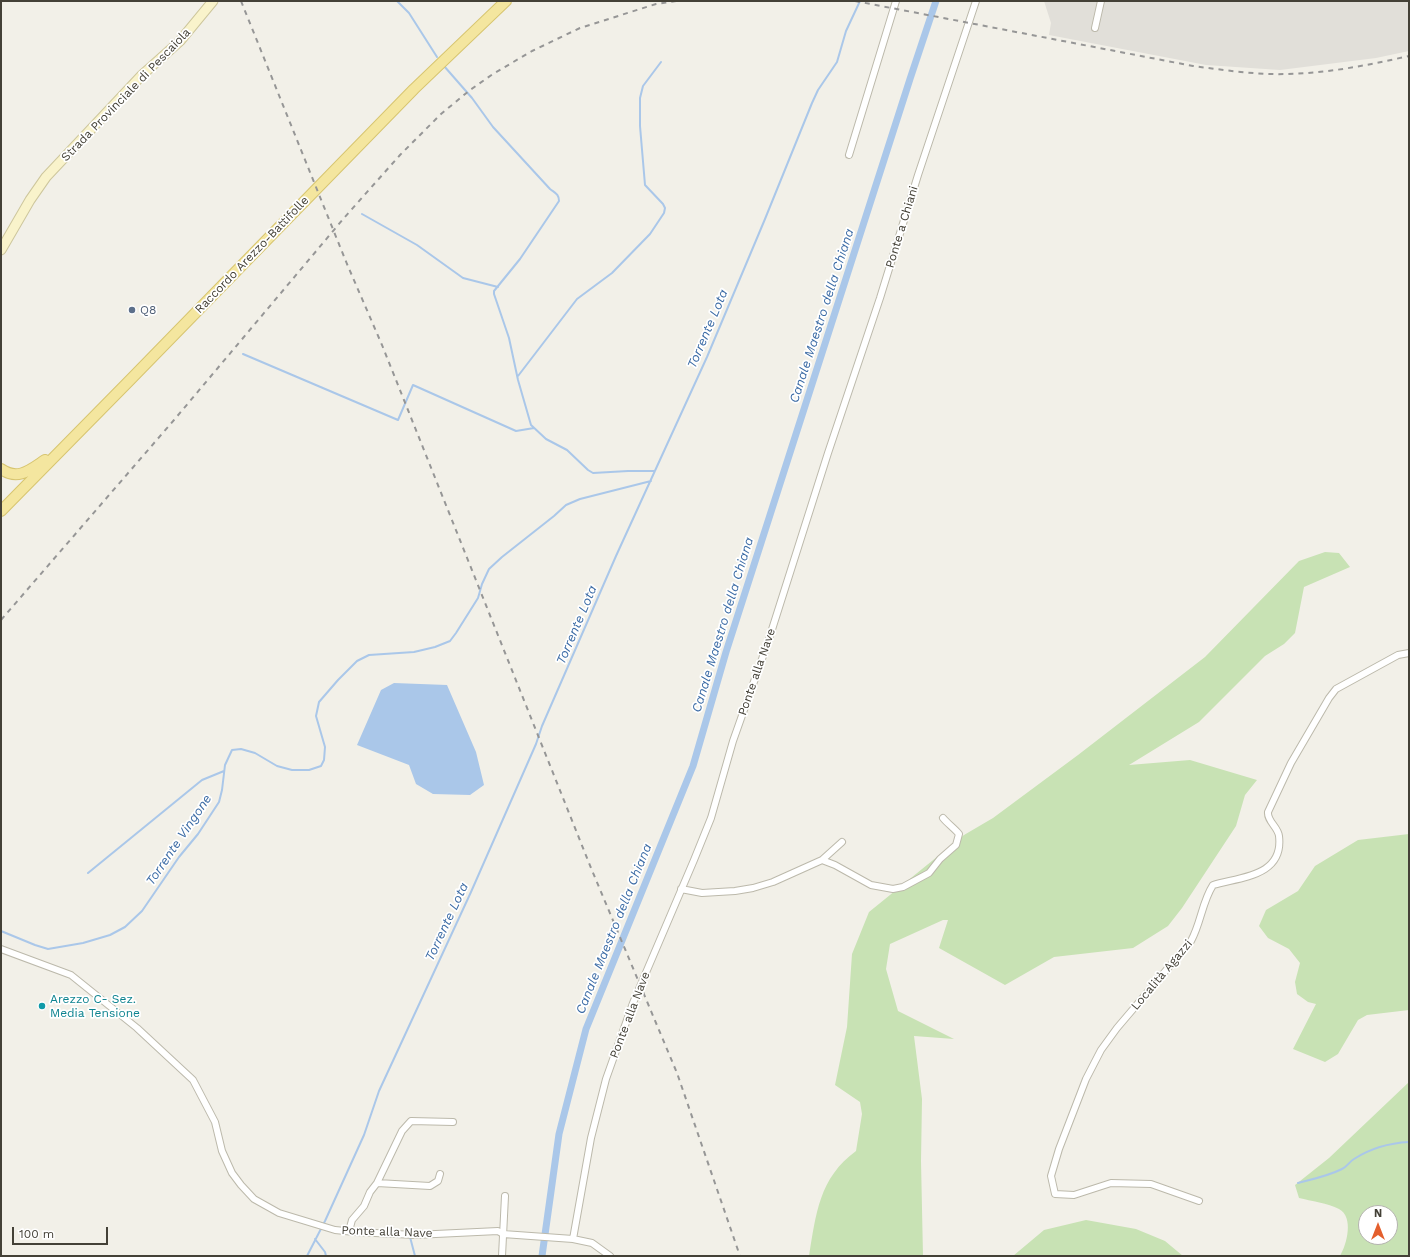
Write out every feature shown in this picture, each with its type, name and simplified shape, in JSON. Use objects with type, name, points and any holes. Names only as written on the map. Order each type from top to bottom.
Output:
[{"type":"main road","name":"Strada Provinciale di Pescaiola","points":[[1,250],[22,213],[46,177],[142,75],[180,42],[213,1]]},
{"type":"main road","name":"Raccordo Arezzo-Battifolle","points":[[1,511],[132,379],[414,89],[506,1]]},
{"type":"main road","points":[[1,469],[8,474],[17,475],[27,471],[60,450]]},
{"type":"street","points":[[849,155],[896,1]]},
{"type":"street","name":"Ponte a Chiani","points":[[828,453],[976,1]]},
{"type":"street","points":[[1095,28],[1101,1]]},
{"type":"street","name":"Ponte alla Nave","points":[[570,1238],[606,1079],[632,1003],[710,818],[733,741],[768,642],[828,453]]},
{"type":"street","name":"Località Agazzi","points":[[1199,1201],[1151,1184],[1111,1183],[1074,1195],[1055,1194],[1051,1176],[1059,1150],[1086,1079],[1101,1050],[1117,1028],[1191,941],[1197,930],[1205,900],[1213,885],[1238,880],[1255,874],[1267,868],[1276,858],[1279,833],[1268,816],[1268,812],[1291,763],[1329,698],[1336,689],[1398,655],[1409,653]]},
{"type":"street","points":[[822,860],[835,865],[871,885],[893,889],[903,887],[929,873],[940,859],[956,845],[959,834],[950,827],[943,818]]},
{"type":"street","points":[[681,889],[702,893],[753,888],[773,882],[822,860],[842,842]]},
{"type":"street","name":"Ponte alla Nave","points":[[1,949],[71,975],[137,1028],[193,1080],[215,1122],[222,1151],[232,1174],[254,1199],[279,1213],[335,1230],[415,1235],[498,1231],[503,1234],[570,1238],[592,1243],[610,1256]]},
{"type":"street","points":[[349,1231],[352,1220],[364,1206],[370,1192],[377,1183],[402,1131],[411,1121],[453,1122]]},
{"type":"street","points":[[377,1183],[430,1186],[438,1181],[440,1174]]},
{"type":"street","points":[[502,1256],[505,1196]]},
{"type":"shaded area","points":[[1044,1],[1409,1],[1409,51],[1376,58],[1280,70],[1206,65],[1049,35],[1051,23]]},
{"type":"green space","points":[[1325,552],[1339,553],[1350,567],[1304,587],[1295,633],[1284,644],[1265,656],[1199,722],[1129,765],[1190,760],[1257,780],[1245,795],[1236,826],[1182,908],[1168,926],[1133,948],[1054,957],[1005,985],[939,948],[948,920],[943,920],[890,944],[886,969],[898,1011],[954,1039],[914,1036],[922,1099],[921,1161],[923,1256],[809,1256],[817,1211],[821,1198],[834,1173],[856,1151],[862,1114],[860,1102],[835,1085],[847,1027],[852,954],[869,912],[964,835],[993,818],[1078,755],[1205,657],[1299,561]]},
{"type":"green space","points":[[1409,834],[1409,1010],[1367,1015],[1358,1020],[1338,1054],[1325,1062],[1293,1049],[1316,1004],[1308,1002],[1297,994],[1295,982],[1300,963],[1289,949],[1268,938],[1259,926],[1266,910],[1298,891],[1315,866],[1358,840]]},
{"type":"green space","points":[[1409,1082],[1409,1256],[1340,1256],[1345,1245],[1348,1231],[1348,1224],[1344,1213],[1330,1205],[1299,1198],[1295,1185],[1329,1158]]},
{"type":"green space","points":[[1086,1220],[1136,1229],[1165,1241],[1183,1256],[1013,1256],[1044,1230]]},
{"type":"water","points":[[394,683],[447,685],[476,752],[484,785],[470,795],[433,794],[416,784],[409,765],[357,745],[381,690]]},
{"type":"waterway","points":[[397,1],[409,13],[437,57]]},
{"type":"waterway","name":"Torrente Lota","points":[[307,1256],[325,1221],[364,1135],[379,1091],[471,892],[616,556],[707,357],[812,103],[818,90],[837,62],[846,31],[860,1]]},
{"type":"waterway","name":"Canale Maestro della Chiana","points":[[542,1256],[559,1134],[586,1029],[693,766],[726,652],[936,1]]},
{"type":"waterway","points":[[518,376],[577,299],[612,273],[650,234],[664,213],[665,208],[663,204],[645,185],[640,126],[640,98],[643,86],[661,62]]},
{"type":"waterway","points":[[444,66],[472,98],[493,127],[559,199],[520,259],[494,291],[509,338],[518,380],[531,425],[546,439],[567,450],[593,473],[655,471]]},
{"type":"waterway","points":[[362,214],[417,245],[463,278],[498,287]]},
{"type":"waterway","points":[[243,354],[398,420],[413,385],[516,431],[534,428]]},
{"type":"waterway","name":"Torrente Vingone","points":[[1,931],[48,949],[83,943],[110,935],[125,927],[142,911],[179,857],[198,834],[219,802],[225,765],[232,750],[241,749],[255,753],[277,766],[292,770],[309,770],[321,766],[324,760],[325,747],[316,716],[319,702],[357,661],[369,655],[414,652],[435,647],[450,641],[478,598],[482,584],[489,569],[566,505],[580,499],[651,481]]},
{"type":"waterway","points":[[88,873],[202,780],[224,771]]},
{"type":"waterway","points":[[1298,1183],[1337,1171],[1345,1167],[1360,1155],[1374,1149],[1387,1145],[1409,1142]]},
{"type":"waterway","points":[[410,1237],[415,1256]]},
{"type":"waterway","points":[[315,1239],[325,1252],[326,1256]]},
{"type":"railway","points":[[241,1],[347,264],[382,345],[591,868],[677,1073],[740,1256]]},
{"type":"railway","points":[[1,620],[174,420],[344,218],[400,155],[441,114],[470,90],[493,74],[532,51],[580,28],[656,4],[677,1]]},
{"type":"railway","points":[[855,1],[1193,66],[1240,72],[1264,74],[1319,72],[1409,56]]},
{"type":"place","name":"Q8","points":[[132,310]]},
{"type":"place","name":"Arezzo C- Sez. Media Tensione","points":[[42,1006]]}]
